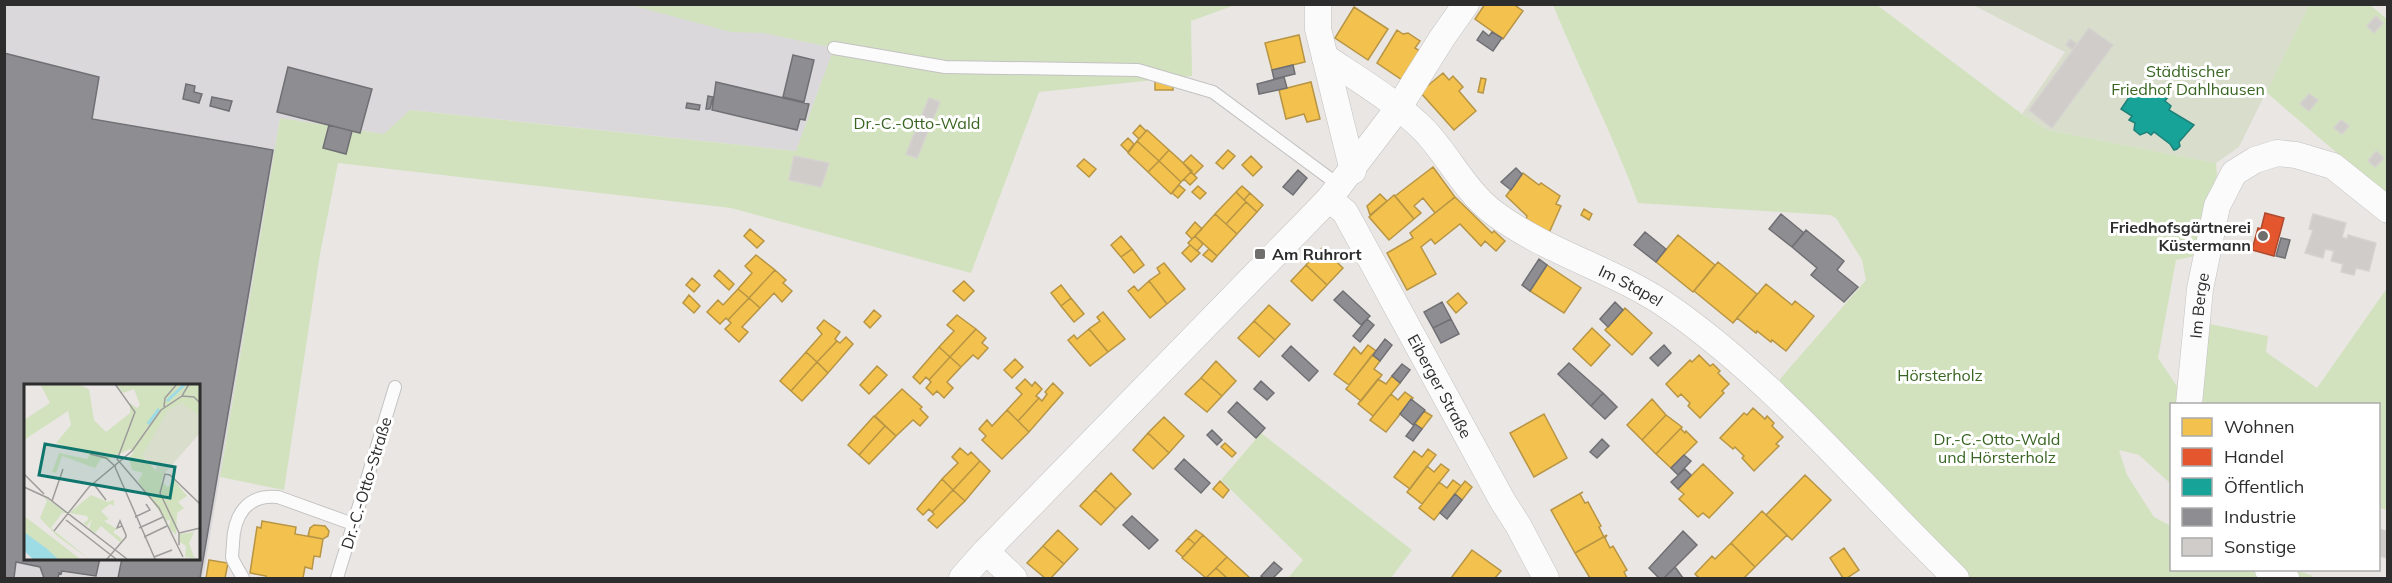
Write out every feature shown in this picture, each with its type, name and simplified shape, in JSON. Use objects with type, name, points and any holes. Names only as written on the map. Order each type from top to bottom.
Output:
[{"type":"street","points":[[1318,4],[1318,29],[1326,57],[1341,185]]},
{"type":"street","points":[[963,579],[986,551],[1341,185],[1399,107],[1466,4]]},
{"type":"street","name":"Im Stapel","points":[[1326,57],[1399,107],[1424,130],[1491,210],[1533,238],[1630,283],[1672,310],[1718,345],[1808,428],[1956,579]]},
{"type":"street","name":"Im Berge","points":[[2189,403],[2200,289],[2217,206],[2234,172],[2255,160],[2277,153],[2296,155],[2333,166],[2388,210]]},
{"type":"street","name":"Eiberger Straße","points":[[1341,185],[1345,212],[1395,308],[1518,525],[1546,579]]},
{"type":"street","points":[[986,551],[1014,579]]},
{"type":"street","points":[[2270,571],[2286,579]]},
{"type":"lane","points":[[834,48],[945,67],[1138,70],[1213,92],[1341,185]]},
{"type":"lane","name":"Dr.-C.-Otto-Straße","points":[[337,579],[395,387]]},
{"type":"lane","points":[[243,579],[232,557],[233,529],[240,513],[253,500],[264,495],[278,497],[353,524]]},
{"type":"shaded area","points":[[631,4],[834,48],[796,151],[411,110],[384,134],[280,118],[203,578],[5,578],[4,5]]},
{"type":"green space","name":"Dr.-C.-Otto-Wald","points":[[631,5],[1235,5],[1191,21],[1192,76],[1039,92],[971,273],[731,208],[338,163],[320,254],[284,490],[220,477],[280,118],[384,134],[410,110],[796,151],[834,48],[764,33],[731,32]]},
{"type":"green space","name":"Hörsterholz","points":[[1553,5],[1877,5],[2022,114],[2048,130],[2216,163],[2217,175],[2195,256],[2176,260],[2158,358],[2188,403],[2170,403],[2170,483],[2139,455],[2119,450],[2127,475],[2154,517],[2170,525],[2170,571],[2297,571],[2314,578],[1970,578],[1781,391],[1780,379],[1866,280],[1862,260],[1836,218],[1830,215],[1638,203]]},
{"type":"green space","name":"Städtischer Friedhof Dahlhausen","points":[[1973,5],[2309,5],[2239,147],[2216,163],[2048,130],[2022,114],[2065,52]]},
{"type":"green space","points":[[2309,5],[2370,5],[2387,19],[2387,196],[2266,92]]},
{"type":"green space","points":[[2387,288],[2387,510],[2380,508],[2380,403],[2192,403],[2210,324],[2268,336],[2266,352],[2317,388]]},
{"type":"green space","points":[[1261,433],[1412,550],[1391,578],[1288,578],[1303,560],[1221,480]]},
{"type":"building: Wohnen","points":[[1485,4],[1513,4],[1523,11],[1503,39],[1475,19]]},
{"type":"building: Wohnen","points":[[1354,7],[1388,29],[1368,60],[1335,38]]},
{"type":"building: Wohnen","points":[[1397,30],[1403,34],[1408,33],[1420,41],[1415,48],[1423,53],[1405,82],[1377,63]]},
{"type":"building: Wohnen","points":[[1299,35],[1305,62],[1272,70],[1265,43]]},
{"type":"building: Wohnen","points":[[1443,73],[1449,80],[1453,76],[1463,87],[1459,91],[1476,111],[1454,130],[1420,92]]},
{"type":"building: Wohnen","points":[[1481,78],[1486,79],[1483,93],[1478,92]]},
{"type":"building: Wohnen","points":[[1155,80],[1173,81],[1173,90],[1155,90]]},
{"type":"building: Wohnen","points":[[1311,82],[1320,119],[1307,122],[1304,114],[1286,119],[1279,90]]},
{"type":"building: Wohnen","points":[[1140,125],[1146,131],[1139,139],[1133,133]]},
{"type":"building: Wohnen","points":[[1147,130],[1169,150],[1159,161],[1137,141]]},
{"type":"building: Wohnen","points":[[1128,138],[1134,144],[1128,152],[1121,145]]},
{"type":"building: Wohnen","points":[[1137,141],[1159,161],[1148,172],[1128,153]]},
{"type":"building: Wohnen","points":[[1169,150],[1192,171],[1181,182],[1159,161]]},
{"type":"building: Wohnen","points":[[1228,150],[1235,156],[1223,169],[1216,163]]},
{"type":"building: Wohnen","points":[[1191,155],[1203,166],[1194,175],[1183,163]]},
{"type":"building: Wohnen","points":[[1251,156],[1262,167],[1253,176],[1242,165]]},
{"type":"building: Wohnen","points":[[1084,159],[1096,169],[1089,177],[1077,166]]},
{"type":"building: Wohnen","points":[[1159,161],[1181,182],[1171,194],[1148,172]]},
{"type":"building: Wohnen","points":[[1433,167],[1455,197],[1435,213],[1423,198],[1414,206],[1421,213],[1414,219],[1395,196]]},
{"type":"building: Wohnen","points":[[1191,172],[1197,178],[1190,185],[1184,179]]},
{"type":"building: Wohnen","points":[[1523,173],[1560,196],[1556,204],[1561,206],[1549,233],[1525,222],[1527,216],[1506,196]]},
{"type":"building: Wohnen","points":[[1179,185],[1185,190],[1178,198],[1172,193]]},
{"type":"building: Wohnen","points":[[1198,186],[1206,193],[1200,199],[1192,192]]},
{"type":"building: Wohnen","points":[[1242,186],[1250,193],[1244,200],[1236,192]]},
{"type":"building: Wohnen","points":[[1236,192],[1246,202],[1226,224],[1215,214]]},
{"type":"building: Wohnen","points":[[1250,193],[1263,205],[1257,212],[1244,200]]},
{"type":"building: Wohnen","points":[[1380,194],[1387,201],[1370,215],[1367,206]]},
{"type":"building: Wohnen","points":[[1394,195],[1414,219],[1389,240],[1369,217]]},
{"type":"building: Wohnen","points":[[1455,197],[1492,233],[1494,231],[1505,241],[1496,251],[1485,241],[1481,246],[1460,224],[1435,244],[1431,239],[1421,247],[1436,274],[1407,290],[1387,253],[1413,238],[1410,233]]},
{"type":"building: Wohnen","points":[[1246,202],[1257,212],[1237,234],[1226,224]]},
{"type":"building: Wohnen","points":[[1584,209],[1592,214],[1589,220],[1581,215]]},
{"type":"building: Wohnen","points":[[1215,214],[1237,234],[1217,256],[1195,236]]},
{"type":"building: Wohnen","points":[[1195,222],[1202,229],[1192,239],[1186,233]]},
{"type":"building: Wohnen","points":[[750,229],[764,241],[757,248],[744,236]]},
{"type":"building: Wohnen","points":[[1678,235],[1715,265],[1693,292],[1656,262]]},
{"type":"building: Wohnen","points":[[1121,236],[1132,249],[1121,257],[1111,245]]},
{"type":"building: Wohnen","points":[[1195,236],[1203,244],[1197,251],[1188,243]]},
{"type":"building: Wohnen","points":[[1190,245],[1200,253],[1191,262],[1182,253]]},
{"type":"building: Wohnen","points":[[1322,248],[1343,268],[1327,285],[1306,265]]},
{"type":"building: Wohnen","points":[[1132,249],[1144,265],[1134,273],[1121,257]]},
{"type":"building: Wohnen","points":[[1209,249],[1217,256],[1212,262],[1203,255]]},
{"type":"building: Wohnen","points":[[756,255],[775,270],[749,298],[738,289],[752,273],[745,266]]},
{"type":"building: Wohnen","points":[[1718,262],[1757,294],[1733,323],[1694,291]]},
{"type":"building: Wohnen","points":[[1164,263],[1185,289],[1167,304],[1149,281],[1160,273],[1157,268]]},
{"type":"building: Wohnen","points":[[1306,265],[1327,285],[1312,301],[1291,281]]},
{"type":"building: Wohnen","points":[[1547,265],[1581,288],[1564,313],[1530,291]]},
{"type":"building: Wohnen","points":[[719,270],[734,284],[729,290],[714,276]]},
{"type":"building: Wohnen","points":[[775,270],[786,280],[783,283],[792,291],[782,302],[774,293],[760,308],[749,298]]},
{"type":"building: Wohnen","points":[[692,278],[700,285],[694,292],[686,285]]},
{"type":"building: Wohnen","points":[[964,281],[974,291],[964,301],[953,291]]},
{"type":"building: Wohnen","points":[[1149,281],[1167,304],[1150,318],[1128,291],[1134,286],[1138,291]]},
{"type":"building: Wohnen","points":[[1766,284],[1792,305],[1795,301],[1814,316],[1786,351],[1757,331],[1756,333],[1737,318]]},
{"type":"building: Wohnen","points":[[1061,285],[1071,298],[1061,306],[1051,293]]},
{"type":"building: Wohnen","points":[[738,289],[749,298],[728,320],[726,318],[720,324],[707,312],[718,300],[723,305]]},
{"type":"building: Wohnen","points":[[1458,293],[1467,303],[1456,313],[1447,302]]},
{"type":"building: Wohnen","points":[[689,295],[700,306],[694,313],[683,303]]},
{"type":"building: Wohnen","points":[[749,298],[760,308],[742,327],[748,332],[739,342],[725,329],[731,323],[728,320]]},
{"type":"building: Wohnen","points":[[1071,298],[1084,314],[1074,322],[1061,306]]},
{"type":"building: Wohnen","points":[[1269,305],[1290,324],[1275,340],[1254,321]]},
{"type":"building: Wohnen","points":[[1625,308],[1652,333],[1632,355],[1605,330]]},
{"type":"building: Wohnen","points":[[874,310],[881,316],[870,328],[864,322]]},
{"type":"building: Wohnen","points":[[1103,312],[1125,339],[1108,352],[1089,329],[1100,321],[1097,317]]},
{"type":"building: Wohnen","points":[[957,315],[976,329],[950,357],[939,347],[954,331],[947,325]]},
{"type":"building: Wohnen","points":[[824,320],[840,332],[835,339],[837,341],[817,362],[806,352],[822,334],[817,328]]},
{"type":"building: Wohnen","points":[[1254,321],[1275,340],[1259,357],[1238,338]]},
{"type":"building: Wohnen","points":[[1592,328],[1610,345],[1591,366],[1573,349]]},
{"type":"building: Wohnen","points":[[976,329],[986,338],[982,343],[988,348],[978,359],[973,355],[961,367],[950,357]]},
{"type":"building: Wohnen","points":[[1089,329],[1108,352],[1090,366],[1068,340],[1074,335],[1077,339]]},
{"type":"building: Wohnen","points":[[846,337],[853,344],[828,373],[817,362],[837,341],[840,343]]},
{"type":"building: Wohnen","points":[[1368,345],[1376,351],[1349,385],[1334,374],[1354,347],[1361,354]]},
{"type":"building: Wohnen","points":[[939,347],[950,357],[929,380],[926,377],[920,384],[913,377]]},
{"type":"building: Wohnen","points":[[806,352],[817,362],[791,391],[780,381]]},
{"type":"building: Wohnen","points":[[1372,355],[1380,361],[1374,369],[1382,375],[1361,401],[1346,389]]},
{"type":"building: Wohnen","points":[[1699,355],[1710,366],[1713,364],[1729,384],[1722,391],[1724,393],[1700,418],[1688,406],[1690,403],[1681,394],[1678,397],[1666,384],[1690,360],[1692,362]]},
{"type":"building: Wohnen","points":[[950,357],[961,367],[947,382],[953,388],[944,398],[937,391],[933,395],[926,388],[931,382],[929,380]]},
{"type":"building: Wohnen","points":[[1015,359],[1023,367],[1012,378],[1004,370]]},
{"type":"building: Wohnen","points":[[1216,361],[1236,381],[1222,396],[1201,378]]},
{"type":"building: Wohnen","points":[[817,362],[828,373],[802,401],[791,391]]},
{"type":"building: Wohnen","points":[[877,366],[887,375],[869,394],[860,385]]},
{"type":"building: Wohnen","points":[[1392,376],[1400,383],[1373,416],[1358,404],[1378,379],[1386,384]]},
{"type":"building: Wohnen","points":[[1201,378],[1222,396],[1207,412],[1185,394]]},
{"type":"building: Wohnen","points":[[1025,379],[1032,386],[1035,382],[1042,389],[1036,396],[1039,398],[1018,421],[1007,410],[1022,394],[1016,388]]},
{"type":"building: Wohnen","points":[[1053,383],[1063,393],[1029,432],[1018,421],[1039,398],[1042,401],[1047,394],[1045,392]]},
{"type":"building: Wohnen","points":[[902,389],[922,407],[920,409],[928,417],[920,426],[913,420],[896,436],[875,416]]},
{"type":"building: Wohnen","points":[[1405,392],[1413,398],[1386,432],[1370,420],[1391,394],[1398,400]]},
{"type":"building: Wohnen","points":[[1652,399],[1666,415],[1642,440],[1627,425]]},
{"type":"building: Wohnen","points":[[1753,408],[1765,419],[1767,416],[1774,423],[1772,426],[1783,437],[1776,444],[1779,446],[1754,471],[1735,447],[1733,449],[1720,438],[1744,413],[1747,415]]},
{"type":"building: Wohnen","points":[[1007,410],[1029,432],[1002,459],[982,440],[986,436],[979,429],[987,420],[992,426]]},
{"type":"building: Wohnen","points":[[1424,411],[1432,416],[1422,429],[1415,424]]},
{"type":"building: Wohnen","points":[[1544,414],[1567,458],[1534,477],[1510,433]]},
{"type":"building: Wohnen","points":[[1666,415],[1682,427],[1656,454],[1642,440]]},
{"type":"building: Wohnen","points":[[874,416],[885,426],[859,455],[848,445]]},
{"type":"building: Wohnen","points":[[1164,417],[1184,436],[1169,453],[1148,433]]},
{"type":"building: Wohnen","points":[[885,426],[896,436],[869,464],[859,455]]},
{"type":"building: Wohnen","points":[[1682,427],[1685,433],[1686,431],[1697,442],[1671,468],[1656,454]]},
{"type":"building: Wohnen","points":[[1148,433],[1169,453],[1153,469],[1133,450]]},
{"type":"building: Wohnen","points":[[1225,443],[1236,453],[1232,457],[1221,447]]},
{"type":"building: Wohnen","points":[[960,448],[968,455],[971,452],[980,461],[953,490],[942,479],[958,463],[952,457]]},
{"type":"building: Wohnen","points":[[1428,449],[1436,455],[1410,489],[1394,477],[1414,451],[1422,457]]},
{"type":"building: Wohnen","points":[[980,461],[990,471],[965,501],[953,490]]},
{"type":"building: Wohnen","points":[[1441,464],[1449,470],[1422,504],[1407,492],[1427,466],[1434,472]]},
{"type":"building: Wohnen","points":[[1703,464],[1733,493],[1709,518],[1703,513],[1698,517],[1679,499],[1684,494],[1678,489]]},
{"type":"building: Wohnen","points":[[1111,473],[1131,494],[1116,509],[1095,490]]},
{"type":"building: Wohnen","points":[[1805,475],[1831,500],[1792,540],[1766,515]]},
{"type":"building: Wohnen","points":[[942,479],[953,490],[932,512],[929,509],[923,515],[917,509]]},
{"type":"building: Wohnen","points":[[1453,480],[1461,486],[1434,520],[1419,508],[1439,482],[1447,488]]},
{"type":"building: Wohnen","points":[[1220,481],[1229,490],[1223,498],[1213,489]]},
{"type":"building: Wohnen","points":[[1465,481],[1472,487],[1462,500],[1455,494]]},
{"type":"building: Wohnen","points":[[953,490],[965,501],[937,528],[928,520],[934,514],[932,512]]},
{"type":"building: Wohnen","points":[[1095,490],[1116,509],[1101,525],[1080,506]]},
{"type":"building: Wohnen","points":[[1583,492],[1580,494],[1585,503],[1588,502],[1601,526],[1599,527],[1604,537],[1575,553],[1551,510]]},
{"type":"building: Wohnen","points":[[1762,511],[1787,535],[1755,567],[1731,543]]},
{"type":"building: Wohnen","points":[[262,521],[296,527],[295,534],[323,539],[320,557],[314,556],[312,569],[305,567],[303,578],[266,578],[266,576],[250,573],[257,527],[261,528]]},
{"type":"building: Wohnen","points":[[314,525],[325,526],[329,531],[328,536],[323,539],[308,536],[310,528]]},
{"type":"building: Wohnen","points":[[1058,530],[1078,549],[1064,564],[1043,546]]},
{"type":"building: Wohnen","points":[[1196,530],[1203,535],[1195,544],[1188,538]]},
{"type":"building: Wohnen","points":[[1203,535],[1227,557],[1206,578],[1182,558]]},
{"type":"building: Wohnen","points":[[1607,535],[1605,538],[1610,548],[1613,546],[1627,570],[1624,572],[1627,578],[1590,578],[1575,553]]},
{"type":"building: Wohnen","points":[[1188,538],[1195,544],[1183,557],[1176,551]]},
{"type":"building: Wohnen","points":[[1731,543],[1755,567],[1744,578],[1699,578],[1695,574],[1712,556],[1715,559]]},
{"type":"building: Wohnen","points":[[1043,546],[1064,564],[1051,578],[1045,578],[1027,563]]},
{"type":"building: Wohnen","points":[[1844,548],[1859,570],[1847,578],[1843,578],[1830,558]]},
{"type":"building: Wohnen","points":[[1472,550],[1501,571],[1495,578],[1451,578]]},
{"type":"building: Wohnen","points":[[1227,557],[1250,578],[1227,578],[1216,568]]},
{"type":"building: Wohnen","points":[[209,560],[228,563],[225,578],[206,578]]},
{"type":"building: Wohnen","points":[[1216,568],[1227,578],[1206,578]]},
{"type":"building: Handel","points":[[2265,213],[2284,218],[2274,256],[2252,250]]},
{"type":"building: Öffentlich","points":[[2136,87],[2147,95],[2150,91],[2156,95],[2160,91],[2168,97],[2165,101],[2171,106],[2169,110],[2194,125],[2179,142],[2180,146],[2177,149],[2174,150],[2154,132],[2151,135],[2147,132],[2140,135],[2134,130],[2135,123],[2129,120],[2132,116],[2121,109]]},
{"type":"building: Industrie","points":[[1483,31],[1489,36],[1492,32],[1502,38],[1493,51],[1477,40]]},
{"type":"building: Industrie","points":[[4,53],[99,77],[92,119],[273,150],[200,578],[118,578],[122,559],[200,559],[200,384],[24,384],[24,559],[100,559],[96,576],[62,571],[58,578],[44,578],[40,567],[16,562],[14,578],[4,578]]},
{"type":"building: Industrie","points":[[793,55],[814,60],[804,102],[783,97]]},
{"type":"building: Industrie","points":[[1293,65],[1295,74],[1274,79],[1272,70]]},
{"type":"building: Industrie","points":[[288,67],[372,89],[360,133],[277,112]]},
{"type":"building: Industrie","points":[[1284,77],[1287,88],[1259,94],[1257,84]]},
{"type":"building: Industrie","points":[[716,82],[809,104],[805,120],[800,119],[797,130],[712,110]]},
{"type":"building: Industrie","points":[[186,84],[195,86],[194,92],[202,94],[199,103],[183,99]]},
{"type":"building: Industrie","points":[[708,96],[713,97],[710,109],[706,109]]},
{"type":"building: Industrie","points":[[212,97],[232,101],[229,111],[210,106]]},
{"type":"building: Industrie","points":[[687,103],[700,105],[699,110],[686,108]]},
{"type":"building: Industrie","points":[[329,125],[352,131],[346,154],[323,148]]},
{"type":"building: Industrie","points":[[1516,168],[1522,174],[1511,190],[1501,182]]},
{"type":"building: Industrie","points":[[1298,170],[1307,178],[1293,195],[1283,187]]},
{"type":"building: Industrie","points":[[1781,214],[1804,233],[1792,247],[1769,229]]},
{"type":"building: Industrie","points":[[1806,230],[1844,261],[1837,270],[1858,287],[1844,302],[1811,275],[1817,268],[1792,247]]},
{"type":"building: Industrie","points":[[1645,232],[1666,249],[1656,262],[1634,245]]},
{"type":"building: Industrie","points":[[2281,238],[2290,240],[2285,258],[2276,256]]},
{"type":"building: Industrie","points":[[1539,259],[1547,265],[1530,291],[1522,285]]},
{"type":"building: Industrie","points":[[1343,291],[1370,316],[1361,325],[1334,300]]},
{"type":"building: Industrie","points":[[1442,302],[1451,319],[1433,328],[1424,312]]},
{"type":"building: Industrie","points":[[1615,302],[1623,310],[1608,327],[1600,319]]},
{"type":"building: Industrie","points":[[1367,319],[1374,325],[1360,342],[1353,336]]},
{"type":"building: Industrie","points":[[1451,319],[1459,334],[1441,343],[1433,328]]},
{"type":"building: Industrie","points":[[1385,339],[1392,345],[1380,361],[1373,355]]},
{"type":"building: Industrie","points":[[1664,345],[1671,353],[1658,366],[1650,358]]},
{"type":"building: Industrie","points":[[1291,346],[1318,371],[1309,381],[1282,356]]},
{"type":"building: Industrie","points":[[1569,363],[1603,393],[1591,406],[1558,374]]},
{"type":"building: Industrie","points":[[1402,364],[1410,370],[1400,383],[1392,376]]},
{"type":"building: Industrie","points":[[1261,381],[1274,393],[1267,400],[1254,389]]},
{"type":"building: Industrie","points":[[1603,393],[1617,407],[1605,419],[1591,406]]},
{"type":"building: Industrie","points":[[1411,399],[1425,410],[1413,425],[1400,414]]},
{"type":"building: Industrie","points":[[1237,402],[1265,428],[1256,438],[1228,412]]},
{"type":"building: Industrie","points":[[1415,424],[1422,429],[1413,441],[1406,436]]},
{"type":"building: Industrie","points":[[1212,430],[1222,440],[1217,445],[1207,435]]},
{"type":"building: Industrie","points":[[1602,439],[1609,446],[1597,458],[1590,452]]},
{"type":"building: Industrie","points":[[1684,455],[1691,461],[1678,475],[1671,468]]},
{"type":"building: Industrie","points":[[1184,459],[1210,483],[1201,493],[1175,469]]},
{"type":"building: Industrie","points":[[1685,469],[1691,475],[1678,489],[1671,482]]},
{"type":"building: Industrie","points":[[1455,494],[1462,500],[1447,519],[1440,513]]},
{"type":"building: Industrie","points":[[1132,516],[1158,540],[1149,549],[1123,525]]},
{"type":"building: Industrie","points":[[1683,531],[1697,545],[1664,578],[1659,578],[1649,568]]},
{"type":"building: Industrie","points":[[1274,562],[1282,569],[1273,578],[1261,576]]},
{"type":"building: Industrie","points":[[1675,567],[1683,578],[1664,578]]},
{"type":"building: Sonstige","points":[[2376,16],[2383,23],[2374,33],[2367,26]]},
{"type":"building: Sonstige","points":[[2089,28],[2113,45],[2052,128],[2029,110]]},
{"type":"building: Sonstige","points":[[2070,39],[2077,44],[2073,50],[2066,45]]},
{"type":"building: Sonstige","points":[[2309,94],[2318,100],[2309,111],[2300,104]]},
{"type":"building: Sonstige","points":[[929,98],[940,102],[917,158],[906,154]]},
{"type":"building: Sonstige","points":[[2341,120],[2349,126],[2342,134],[2334,128]]},
{"type":"building: Sonstige","points":[[2376,151],[2384,158],[2375,167],[2368,161]]},
{"type":"building: Sonstige","points":[[794,156],[829,163],[821,187],[789,180]]},
{"type":"building: Sonstige","points":[[2313,214],[2346,223],[2342,237],[2347,239],[2348,235],[2376,243],[2369,271],[2356,268],[2354,275],[2341,272],[2343,264],[2331,261],[2334,251],[2325,249],[2323,258],[2305,253],[2313,230],[2309,229]]},
{"type":"building: Sonstige","points":[[2380,529],[2388,531],[2388,558],[2380,556]]},
{"type":"place","name":"Friedhofsgärtnerei Küstermann","points":[[2263,236]]},
{"type":"place","name":"Am Ruhrort","points":[[1260,254]]},
{"type":"park label","name":"Dr.-C.-Otto-Wald und Hörsterholz","points":[[1997,448]]}]
